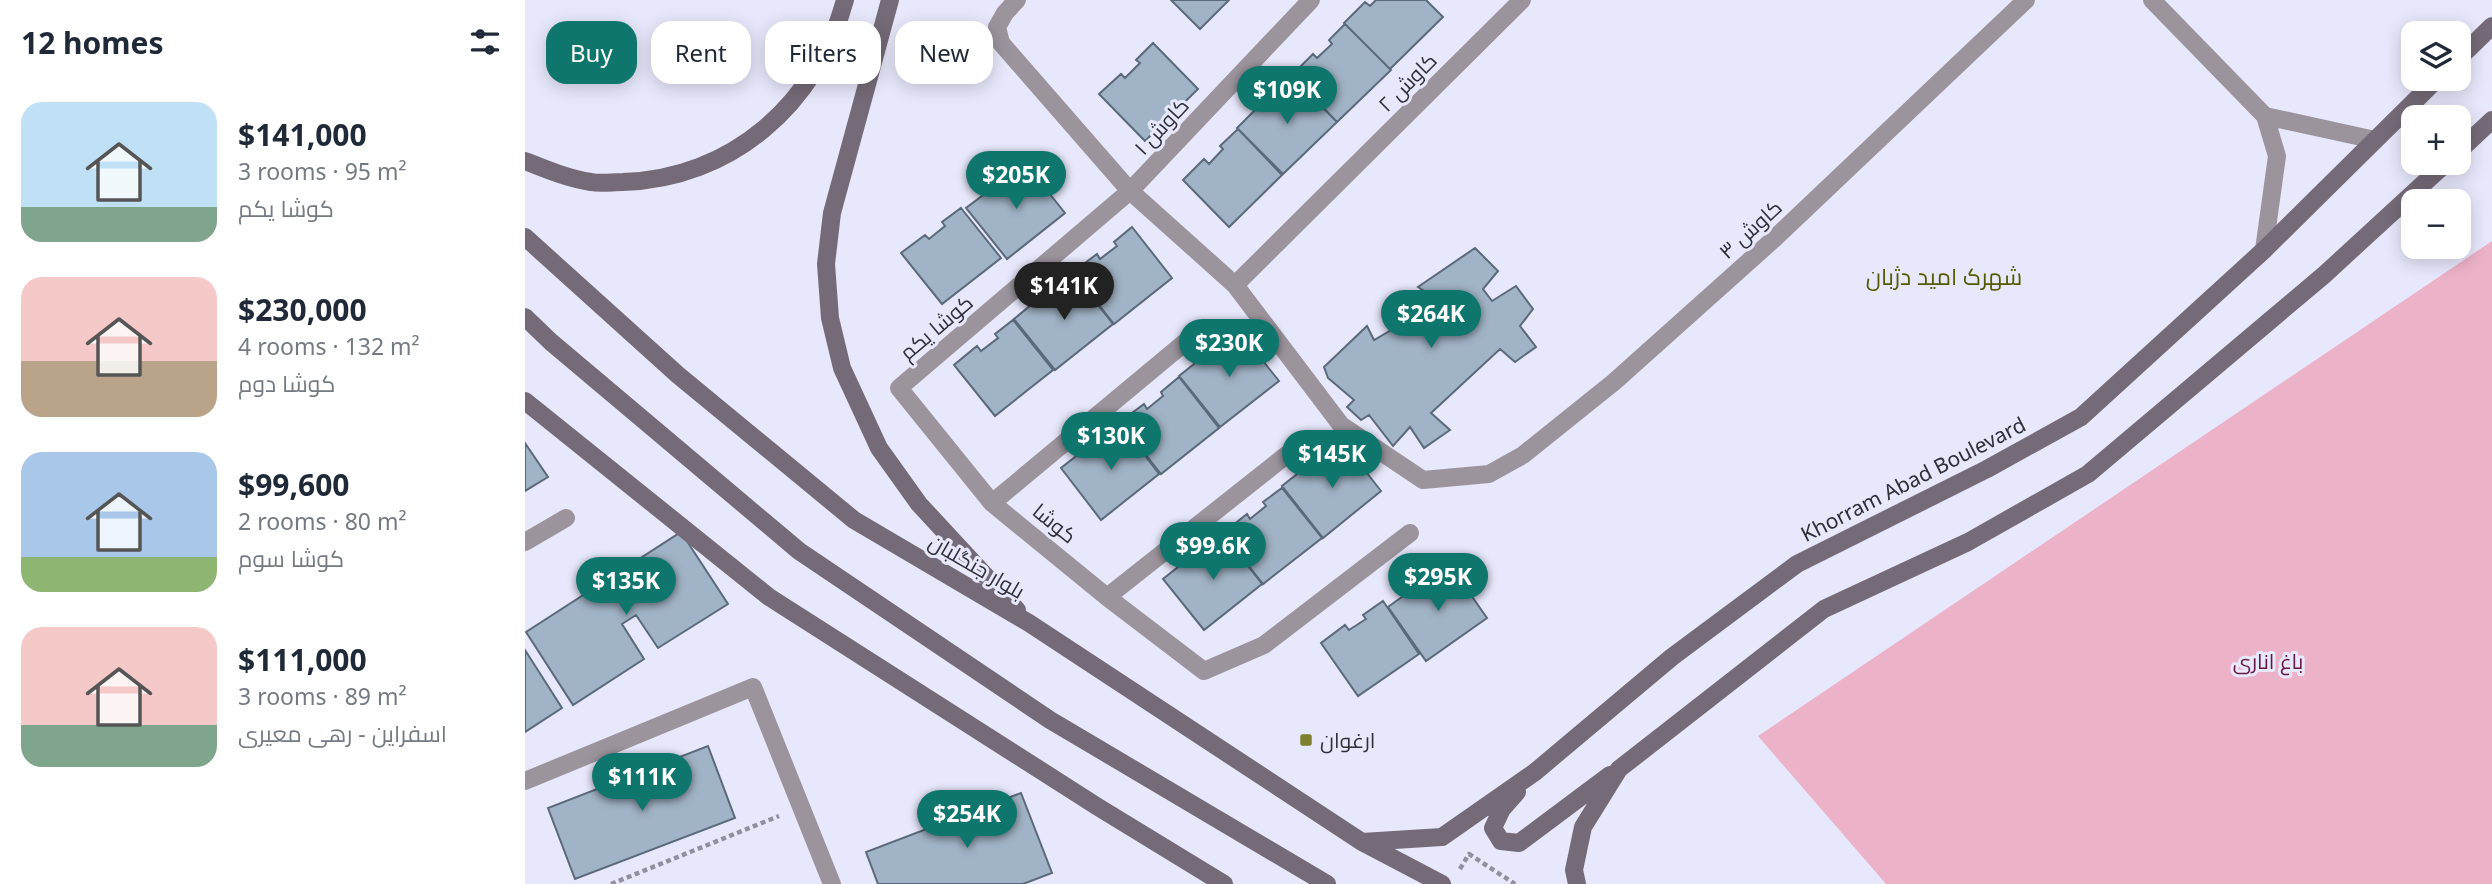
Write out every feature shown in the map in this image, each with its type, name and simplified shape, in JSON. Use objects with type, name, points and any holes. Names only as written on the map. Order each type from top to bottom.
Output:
[{"type":"street","points":[[525,161],[591,183],[652,181],[684,174],[716,162],[773,121],[811,78],[836,29],[845,0]]},
{"type":"street","points":[[890,0],[832,213],[826,264],[829,318],[842,368],[879,448],[919,504],[1029,623]]},
{"type":"street","points":[[1017,0],[997,27],[1001,43],[1130,191],[1235,285]]},
{"type":"street","name":"کاوش ۱","points":[[1130,191],[1311,0]]},
{"type":"street","name":"کاوش ۲","points":[[1235,285],[1522,0]]},
{"type":"street","name":"کاوش ۳","points":[[1235,285],[1341,425],[1423,480],[1489,474],[1523,455],[1614,382],[1775,238],[2026,0]]},
{"type":"street","points":[[2152,0],[2265,116],[2277,156],[2264,250]]},
{"type":"street","points":[[2471,46],[2492,26]]},
{"type":"street","name":"Khorram Abad Boulevard","points":[[1362,842],[1442,837],[1535,772],[1672,657],[1797,564],[2081,417],[2264,250],[2425,91]]},
{"type":"street","points":[[2265,116],[2375,140]]},
{"type":"street","points":[[2471,140],[2492,120]]},
{"type":"street","points":[[1535,772],[1502,809],[1493,828],[1501,841],[1519,843],[1619,769],[1824,609],[1968,542],[2088,474],[2324,275],[2433,175]]},
{"type":"street","name":"کوشا یکم","points":[[899,388],[1130,191]]},
{"type":"street","name":"بلوار جنگلبان","points":[[525,237],[678,375],[853,520],[1029,623],[1362,842],[1442,884]]},
{"type":"street","points":[[525,317],[551,342],[799,551],[1050,720],[1327,884]]},
{"type":"street","points":[[992,502],[1201,329]]},
{"type":"street","name":"کوشا","points":[[899,388],[992,502],[1107,597],[1204,671],[1264,645],[1410,533]]},
{"type":"street","points":[[525,401],[769,597],[1224,884]]},
{"type":"street","points":[[1107,597],[1303,442]]},
{"type":"street","points":[[525,542],[566,518]]},
{"type":"street","points":[[525,782],[753,687],[832,884]]},
{"type":"street","points":[[1577,884],[1574,870],[1583,827],[1619,769]]},
{"type":"path","points":[[611,884],[801,806]]},
{"type":"path","points":[[1469,854],[1515,883]]},
{"type":"green space","name":"باغ اناری","points":[[2492,241],[2492,884],[1886,884],[1758,736],[2465,259],[2471,259],[2471,255]]},
{"type":"building","points":[[1171,0],[1229,0],[1200,29]]},
{"type":"building","points":[[1376,0],[1426,0],[1443,17],[1390,69],[1344,23],[1365,2],[1370,6]]},
{"type":"building","points":[[1345,24],[1391,70],[1337,122],[1292,75],[1313,54],[1317,58],[1332,44],[1329,40]]},
{"type":"building","points":[[1153,43],[1198,89],[1145,141],[1099,94],[1121,74],[1125,78],[1140,63],[1136,60]]},
{"type":"building","points":[[1291,76],[1337,122],[1283,174],[1237,128],[1259,106],[1263,111],[1278,96],[1275,93]]},
{"type":"building","points":[[1238,129],[1282,175],[1229,227],[1183,180],[1204,159],[1209,164],[1223,149],[1220,146]]},
{"type":"building","points":[[1025,163],[1065,213],[1007,259],[966,208],[990,190],[993,194]]},
{"type":"building","points":[[961,208],[1001,258],[942,304],[901,253],[925,235],[929,239],[945,226],[942,222]]},
{"type":"building","points":[[1132,227],[1172,278],[1114,324],[1073,272],[1097,254],[1100,259],[1117,246],[1114,242]]},
{"type":"building","points":[[1475,248],[1498,271],[1483,289],[1492,301],[1516,286],[1533,309],[1520,326],[1536,347],[1515,362],[1500,349],[1431,413],[1450,430],[1424,448],[1410,427],[1393,446],[1369,415],[1361,420],[1347,407],[1354,400],[1328,378],[1324,367],[1367,326],[1374,340],[1398,326],[1387,311],[1408,298],[1414,306],[1430,295],[1418,287]]},
{"type":"building","points":[[1073,274],[1113,324],[1055,370],[1014,319],[1037,300],[1041,305],[1057,292],[1054,289]]},
{"type":"building","points":[[1013,320],[1053,370],[995,416],[954,365],[977,346],[981,351],[998,338],[995,334]]},
{"type":"building","points":[[1239,331],[1279,381],[1220,427],[1179,376],[1203,357],[1207,362],[1223,349],[1220,346]]},
{"type":"building","points":[[1179,377],[1219,428],[1161,474],[1120,422],[1144,404],[1147,409],[1163,396],[1161,392]]},
{"type":"building","points":[[1120,423],[1159,474],[1101,520],[1061,468],[1084,450],[1088,455],[1104,442],[1101,438]]},
{"type":"building","points":[[1342,441],[1381,491],[1323,538],[1282,486],[1306,467],[1309,472],[1326,459],[1323,456]]},
{"type":"building","points":[[525,443],[548,477],[525,491]]},
{"type":"building","points":[[1282,488],[1322,538],[1263,584],[1223,533],[1247,514],[1250,519],[1266,506],[1263,502]]},
{"type":"building","points":[[681,532],[728,604],[658,648],[636,615],[622,624],[644,659],[573,705],[526,632]]},
{"type":"building","points":[[1222,533],[1262,584],[1204,630],[1163,579],[1187,560],[1190,564],[1207,552],[1204,548]]},
{"type":"building","points":[[1450,565],[1487,618],[1426,661],[1388,607],[1413,589],[1417,594],[1434,583],[1431,579]]},
{"type":"building","points":[[1383,601],[1419,654],[1358,696],[1321,643],[1345,625],[1349,630],[1366,619],[1363,615]]},
{"type":"building","points":[[525,650],[562,708],[525,732]]},
{"type":"building","points":[[708,746],[735,818],[575,879],[548,808]]},
{"type":"building","points":[[1021,793],[1052,873],[1023,884],[878,884],[866,852]]},
{"type":"place","name":"ارغوان","points":[[1306,740]]},
{"type":"district","name":"شهرک امید دژبان","points":[[1944,276]]}]
